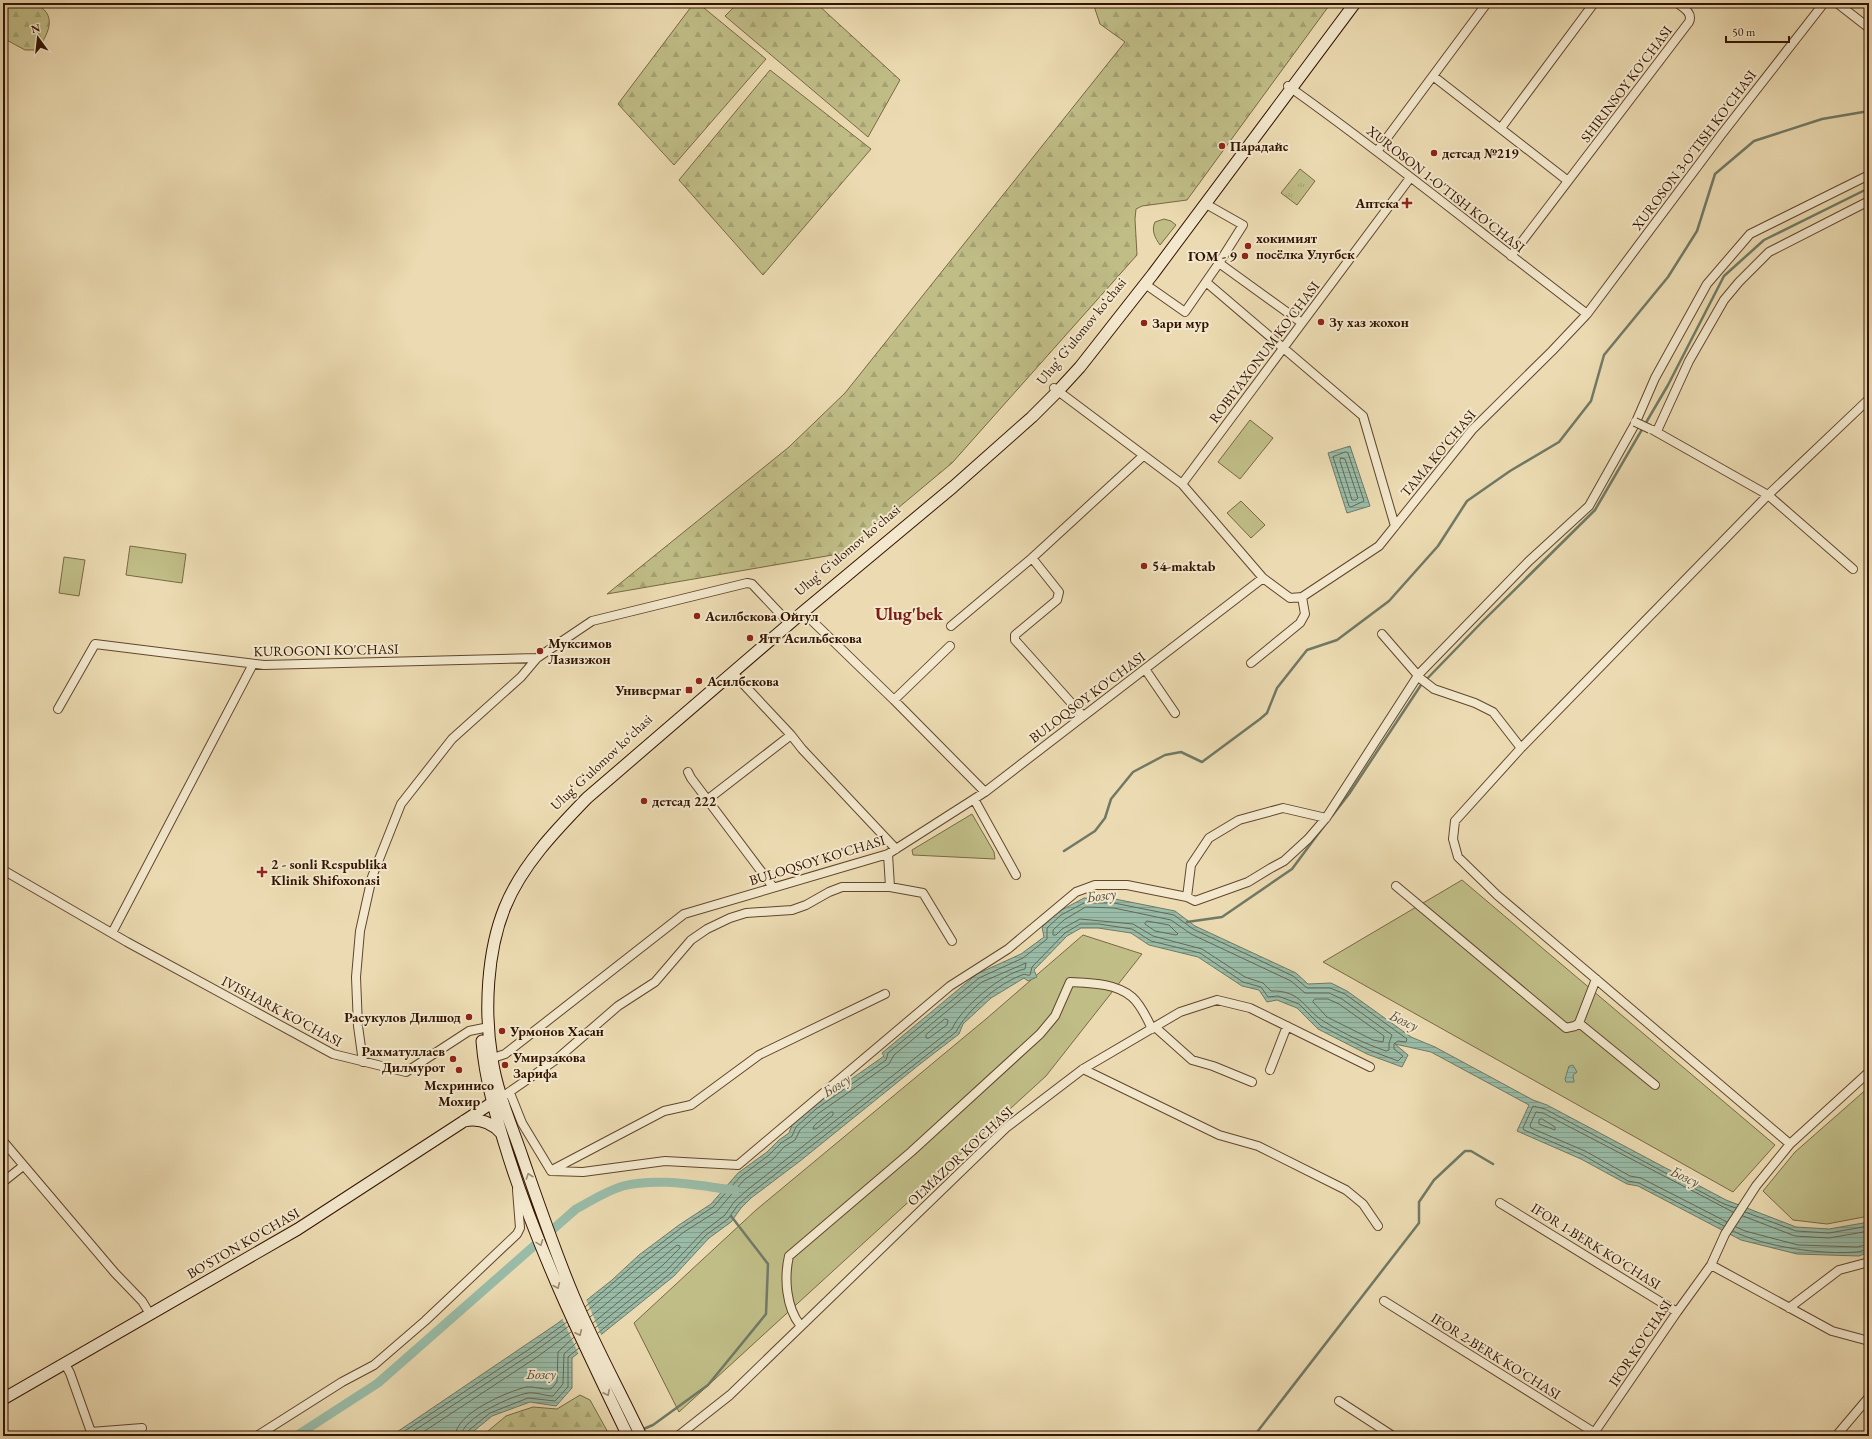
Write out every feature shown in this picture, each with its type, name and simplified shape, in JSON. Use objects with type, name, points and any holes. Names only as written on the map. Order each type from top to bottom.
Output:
[{"type":"main road","name":"Ulugʻ Gʻulomov koʻchasi","points":[[485,1028],[488,993],[496,940],[507,903],[526,870],[559,828],[587,798],[1032,418],[1145,284],[1206,204],[1350,3]]},
{"type":"main road","name":"Ulugʻ Gʻulomov koʻchasi","points":[[569,1301],[561,1264],[488,1060],[485,1028],[484,975],[494,922],[506,891],[529,856],[570,809],[614,767],[786,620],[950,484],[1056,390],[1076,362],[1193,214],[1356,3]]},
{"type":"main road","name":"Ulugʻ Gʻulomov koʻchasi","points":[[502,1097],[501,1133],[530,1218],[550,1269],[569,1301]]},
{"type":"main road","name":"BO'STON KO'CHASI","points":[[3,1399],[298,1229],[462,1121],[502,1097]]},
{"type":"main road","points":[[462,1121],[472,1119],[483,1120],[501,1133]]},
{"type":"main road","points":[[569,1301],[603,1358],[641,1436]]},
{"type":"main road","points":[[569,1301],[593,1364],[628,1436]]},
{"type":"street","points":[[1378,150],[1487,3]]},
{"type":"street","points":[[1501,128],[1594,3]]},
{"type":"street","name":"SHIRINSOY KO'CHASI","points":[[1510,256],[1689,22],[1690,19],[1688,12],[1677,3]]},
{"type":"street","name":"XUROSON 3-O'TISH KO'CHASI","points":[[1587,314],[1721,135],[1824,3]]},
{"type":"street","points":[[1837,3],[1869,28]]},
{"type":"street","points":[[1434,76],[1568,181]]},
{"type":"street","name":"ХUROSON 1-O'TISH KO'CHASI","points":[[1290,87],[1378,150],[1410,178],[1587,314]]},
{"type":"street","points":[[551,1171],[584,1172],[665,1161],[738,1165],[950,986],[1008,949],[1076,892],[1095,885],[1127,884],[1187,897],[1195,901],[1248,882],[1284,861],[1308,839],[1326,818],[1420,677],[1529,561],[1590,506],[1635,423],[1655,378],[1707,284],[1750,234],[1869,175]]},
{"type":"street","name":"ROBIYAXONUM KO'CHASI","points":[[1182,484],[1410,178]]},
{"type":"street","points":[[1654,430],[1689,361],[1724,300],[1739,282],[1769,252],[1869,201]]},
{"type":"street","points":[[1145,284],[1185,312],[1243,225],[1206,204]]},
{"type":"street","points":[[1219,263],[1302,323]]},
{"type":"street","points":[[1206,282],[1363,416],[1395,526]]},
{"type":"street","name":"TAMA KO'CHASI","points":[[1302,598],[1379,546],[1472,430],[1587,314]]},
{"type":"street","points":[[1056,390],[1182,484],[1263,578],[1290,598],[1302,598],[1305,614],[1300,623],[1251,663]]},
{"type":"street","points":[[1790,1144],[1497,895],[1458,857],[1453,839],[1455,820],[1521,748],[1768,495],[1869,399]]},
{"type":"street","points":[[1635,423],[1654,430],[1768,495],[1853,569]]},
{"type":"street","points":[[951,626],[1032,558],[1143,456]]},
{"type":"street","points":[[1032,558],[1059,592],[1059,597],[1058,600],[1016,635],[1015,640],[1083,716]]},
{"type":"street","name":"BULOQSOY KO'CHASI","points":[[488,1060],[505,1054],[684,914],[888,854],[985,792],[1263,578]]},
{"type":"street","points":[[363,1062],[358,1026],[356,977],[360,931],[372,877],[401,804],[452,739],[521,677],[538,658],[592,621],[747,583],[752,584],[786,620]]},
{"type":"street","points":[[803,612],[894,700],[985,792]]},
{"type":"street","points":[[1382,634],[1420,677],[1434,689],[1475,703],[1493,712],[1521,748]]},
{"type":"street","name":"KUROGONI KO'CHASI","points":[[58,709],[95,644],[253,664],[538,658]]},
{"type":"street","points":[[894,700],[950,646]]},
{"type":"street","points":[[112,933],[253,664]]},
{"type":"street","points":[[1145,669],[1175,713]]},
{"type":"street","points":[[733,672],[802,749],[896,849]]},
{"type":"street","points":[[707,800],[791,735]]},
{"type":"street","points":[[688,772],[690,778],[773,887]]},
{"type":"street","points":[[974,799],[1016,876]]},
{"type":"street","points":[[1187,897],[1191,865],[1209,838],[1239,820],[1283,808],[1326,818]]},
{"type":"street","points":[[888,854],[890,887]]},
{"type":"street","name":"IVISHARK KO'CHASI","points":[[3,870],[112,933],[333,1054],[406,1072],[469,1031],[485,1028]]},
{"type":"street","points":[[1396,886],[1566,1028],[1575,1026],[1579,1023],[1596,979]]},
{"type":"street","points":[[551,1171],[522,1123],[502,1097],[557,1059],[618,1006],[655,982],[691,940],[707,929],[730,918],[746,914],[792,910],[806,905],[829,892],[842,887],[890,887],[923,893],[952,941]]},
{"type":"street","points":[[800,1325],[794,1318],[786,1283],[785,1273],[789,1256],[911,1152],[1040,1034],[1055,1016],[1070,982],[1100,984],[1119,990],[1132,997],[1154,1028],[1192,1060],[1213,1066],[1252,1082]]},
{"type":"street","points":[[551,1171],[664,1111],[691,1105],[759,1055],[885,994]]},
{"type":"street","name":"OLMAZOR KO'CHASI","points":[[678,1436],[730,1395],[800,1325],[1007,1127],[1083,1069],[1180,1012],[1217,1000],[1250,1008],[1370,1067]]},
{"type":"street","points":[[1579,1023],[1654,1085]]},
{"type":"street","points":[[1270,1070],[1287,1026]]},
{"type":"street","points":[[1083,1069],[1219,1135],[1258,1146],[1346,1190],[1363,1204],[1378,1226]]},
{"type":"street","name":"IFOR KO'CHASI","points":[[1593,1434],[1711,1265],[1725,1234],[1749,1197],[1790,1144],[1869,1072]]},
{"type":"street","points":[[3,1141],[115,1273],[142,1301],[150,1314]]},
{"type":"street","points":[[3,1182],[23,1166]]},
{"type":"street","points":[[257,1436],[342,1382],[374,1365],[425,1321],[517,1234],[520,1228],[516,1178]]},
{"type":"street","name":"IFOR 1-BERK KO'CHASI","points":[[1500,1203],[1677,1312]]},
{"type":"street","points":[[1789,1308],[1839,1270],[1869,1262]]},
{"type":"street","points":[[1711,1265],[1832,1331],[1869,1341]]},
{"type":"street","name":"IFOR 2-BERK KO'CHASI","points":[[1384,1301],[1593,1434]]},
{"type":"street","points":[[65,1364],[70,1373],[91,1434],[142,1428]]},
{"type":"street","points":[[1836,1436],[1869,1397]]},
{"type":"street","points":[[1339,1401],[1393,1436]]},
{"type":"green space","points":[[3,3],[28,3],[38,6],[48,15],[49,22],[46,36],[36,50],[25,50],[3,38]]},
{"type":"green space","points":[[694,3],[698,3],[766,59],[674,165],[618,104]]},
{"type":"green space","points":[[738,3],[816,3],[900,80],[868,137],[725,16]]},
{"type":"green space","points":[[1093,3],[1331,3],[1187,200],[1142,206],[1136,209],[1135,219],[1137,255],[952,463],[844,553],[607,594],[789,447],[845,393],[1125,42],[1100,24]]},
{"type":"green space","points":[[770,70],[871,149],[763,275],[679,180]]},
{"type":"green space","points":[[1300,169],[1315,181],[1297,205],[1281,193]]},
{"type":"green space","points":[[1164,219],[1171,221],[1176,225],[1160,245],[1155,237],[1153,228],[1155,222]]},
{"type":"green space","points":[[1250,420],[1273,438],[1240,479],[1218,462]]},
{"type":"green space","points":[[1241,501],[1265,525],[1251,538],[1227,513]]},
{"type":"green space","points":[[130,546],[186,554],[182,583],[126,575]]},
{"type":"green space","points":[[64,557],[85,560],[79,596],[59,593]]},
{"type":"green space","points":[[972,814],[994,852],[995,859],[913,855],[912,850]]},
{"type":"green space","points":[[1462,880],[1775,1145],[1733,1192],[1323,962]]},
{"type":"green space","points":[[1083,935],[1142,954],[1046,1076],[679,1412],[634,1323],[756,1210],[986,1019]]},
{"type":"green space","points":[[1869,1087],[1869,1216],[1827,1224],[1793,1220],[1763,1191],[1795,1152]]},
{"type":"green space","points":[[580,1395],[590,1400],[610,1436],[482,1436],[506,1416],[533,1407],[557,1409]]},
{"type":"water","points":[[1350,446],[1370,506],[1347,513],[1328,453]]},
{"type":"water","name":"Бозсу","points":[[1084,898],[1115,899],[1175,911],[1195,926],[1296,973],[1308,984],[1331,983],[1347,991],[1411,1037],[1435,1047],[1533,1100],[1547,1105],[1726,1200],[1796,1227],[1829,1229],[1869,1222],[1869,1252],[1859,1256],[1797,1254],[1741,1240],[1638,1186],[1627,1184],[1581,1159],[1517,1131],[1529,1105],[1431,1052],[1395,1044],[1408,1055],[1402,1067],[1367,1054],[1318,1029],[1297,1008],[1277,1000],[1267,1002],[1259,990],[1242,986],[1198,957],[1149,945],[1131,933],[1098,928],[1081,928],[1067,936],[1034,970],[1037,977],[1028,981],[1024,978],[991,998],[963,1024],[959,1034],[800,1161],[751,1198],[741,1208],[731,1222],[709,1238],[674,1276],[572,1358],[572,1388],[556,1406],[530,1402],[492,1416],[468,1436],[391,1436],[558,1323],[612,1280],[639,1255],[679,1225],[711,1204],[738,1173],[767,1152],[779,1140],[789,1133],[792,1125],[813,1106],[884,1056],[882,1053],[977,974],[1021,954],[1044,937],[1042,927],[1058,912]]},
{"type":"water","points":[[1573,1065],[1577,1072],[1573,1075],[1574,1082],[1566,1082],[1565,1079],[1569,1066]]},
{"type":"pier","points":[[586,1299],[602,1337],[579,1355],[562,1318]]},
{"type":"waterway","points":[[1064,851],[1095,831],[1105,818],[1111,799],[1133,772],[1165,755],[1181,752],[1202,762],[1260,719],[1267,713],[1277,688],[1307,650],[1337,640],[1389,601],[1438,546],[1467,501],[1510,471],[1559,442],[1591,401],[1604,355],[1668,277],[1697,231],[1715,174],[1754,141],[1822,119],[1869,111]]},
{"type":"waterway","points":[[1332,816],[1349,794],[1421,685],[1595,510],[1668,385],[1724,276],[1764,240],[1869,188]]},
{"type":"waterway","points":[[1187,922],[1222,917],[1292,869],[1324,826]]},
{"type":"waterway","points":[[1254,1436],[1419,1223],[1419,1202],[1434,1180],[1465,1151],[1471,1151],[1493,1164]]},
{"type":"waterway","points":[[296,1436],[378,1383],[576,1209],[599,1196],[623,1186],[650,1182],[679,1183],[735,1190]]},
{"type":"waterway","points":[[641,1430],[653,1425],[708,1385],[766,1314],[768,1264],[731,1216]]},
{"type":"place","name":"Парадайс","points":[[1222,146]]},
{"type":"place","name":"детсад №219","points":[[1434,153]]},
{"type":"place","name":"Аптека","points":[[1407,203]]},
{"type":"place","name":"хокимият посёлка Улугбек","points":[[1248,246]]},
{"type":"place","name":"ГОМ - 9","points":[[1245,256]]},
{"type":"place","name":"Зу хаз жохон","points":[[1321,322]]},
{"type":"place","name":"Зари мур","points":[[1144,323]]},
{"type":"place","name":"54-maktab","points":[[1144,566]]},
{"type":"place","name":"Асилбекова Ойгул","points":[[697,616]]},
{"type":"place","name":"Ятт Асильбекова","points":[[750,638]]},
{"type":"place","name":"Муксимов Лазизжон","points":[[540,651]]},
{"type":"place","name":"Асилбекова","points":[[699,681]]},
{"type":"place","name":"Универмаг","points":[[689,690]]},
{"type":"place","name":"детсад 222","points":[[644,801]]},
{"type":"place","name":"2 - sonli Respublika Klinik Shifoxonasi","points":[[262,872]]},
{"type":"place","name":"Расукулов Дилшод","points":[[469,1017]]},
{"type":"place","name":"Урмонов Хасан","points":[[502,1031]]},
{"type":"place","name":"Рахматуллаев Дилмурот","points":[[453,1059]]},
{"type":"place","name":"Умирзакова Зарифа","points":[[505,1065]]},
{"type":"place","name":"Мехринисо Мохир","points":[[459,1070]]},
{"type":"district","name":"Ulug'bek","points":[[909,613]]}]
